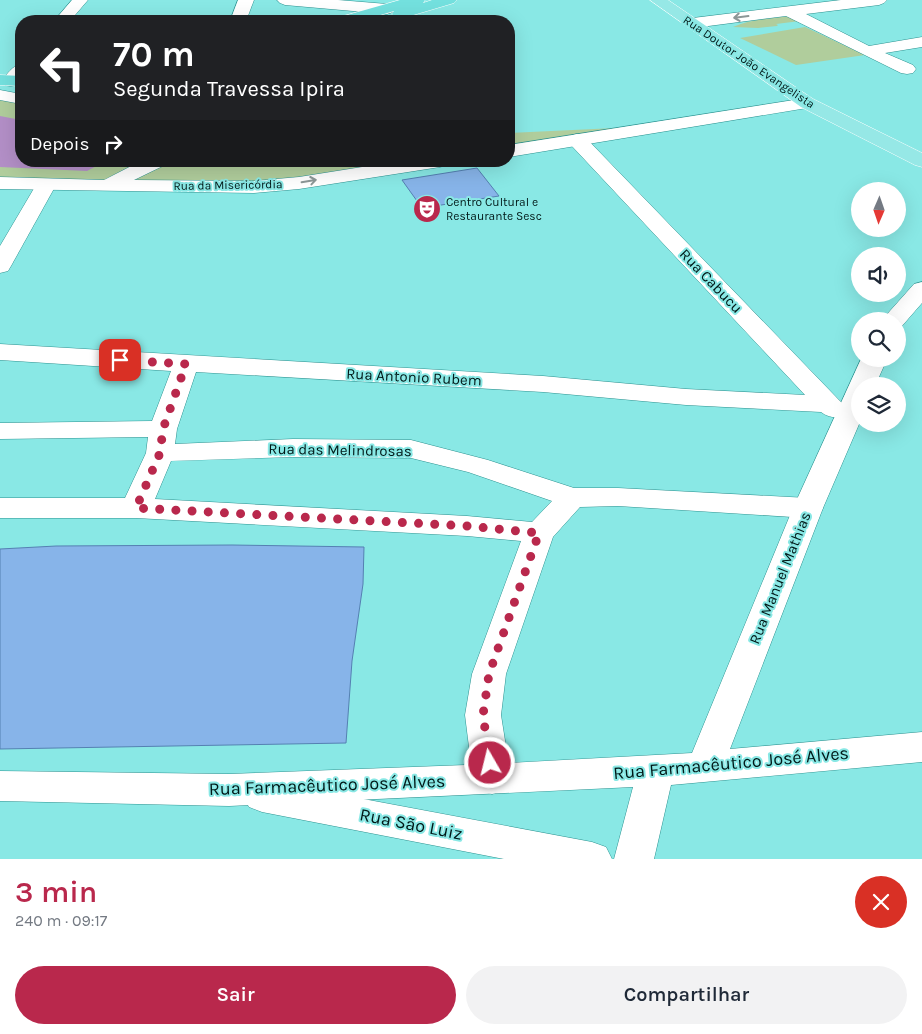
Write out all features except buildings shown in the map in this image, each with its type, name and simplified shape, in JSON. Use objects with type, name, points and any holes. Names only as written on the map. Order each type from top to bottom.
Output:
[{"type":"highway","points":[[382,15],[417,0]]},
{"type":"highway","points":[[382,15],[449,0]]},
{"type":"main road","name":"Rua Doutor João Evangelista","points":[[658,0],[713,36],[807,103],[922,161]]},
{"type":"street","points":[[67,15],[80,0]]},
{"type":"street","points":[[240,15],[246,0]]},
{"type":"street","points":[[285,0],[382,15]]},
{"type":"street","points":[[693,23],[879,0]]},
{"type":"street","points":[[790,12],[907,69]]},
{"type":"street","points":[[758,31],[811,23]]},
{"type":"street","points":[[713,36],[732,34]]},
{"type":"street","points":[[867,51],[922,42]]},
{"type":"street","points":[[515,150],[807,103]]},
{"type":"street","points":[[515,133],[658,126]]},
{"type":"street","name":"Rua Cabucu","points":[[577,140],[838,411]]},
{"type":"street","points":[[103,186],[145,167]]},
{"type":"street","points":[[160,167],[176,187]]},
{"type":"street","name":"Rua da Misericórdia","points":[[0,183],[254,187],[400,167]]},
{"type":"street","points":[[0,266],[46,185]]},
{"type":"street","points":[[901,312],[922,289]]},
{"type":"street","name":"Rua Antonio Rubem","points":[[0,352],[534,383],[838,411]]},
{"type":"street","points":[[136,508],[161,441],[186,364]]},
{"type":"street","name":"Rua Manuel Mathias","points":[[705,766],[808,508],[838,411],[851,399]]},
{"type":"street","name":"Rua das Melindrosas","points":[[0,431],[293,448],[411,450],[478,466],[572,498],[618,497],[808,508]]},
{"type":"street","points":[[492,779],[483,715],[489,674],[539,533],[572,498]]},
{"type":"street","points":[[0,508],[136,508],[457,525],[539,533]]},
{"type":"street","name":"Rua Farmacêutico José Alves","points":[[0,786],[229,790],[492,779],[656,771],[922,747]]},
{"type":"street","points":[[634,859],[656,771]]},
{"type":"street","name":"Rua São Luiz","points":[[229,790],[592,859]]},
{"type":"green space","points":[[788,16],[800,21],[758,28],[733,27],[753,21]]},
{"type":"green space","points":[[805,27],[865,55],[796,65],[740,38]]},
{"type":"green space","points":[[0,97],[15,100],[15,167],[402,167],[299,183],[103,184],[0,180]]},
{"type":"green space","points":[[658,126],[515,150],[515,133]]},
{"type":"shaded area","points":[[0,116],[15,119],[15,167],[95,167],[87,171],[0,167]]},
{"type":"place","name":"Centro Cultural e Restaurante Sesc","points":[[427,209]]},
{"type":"route","points":[[120,360],[186,364],[163,429],[160,453],[136,508],[467,526],[539,533],[489,674],[483,715],[490,763]]}]
